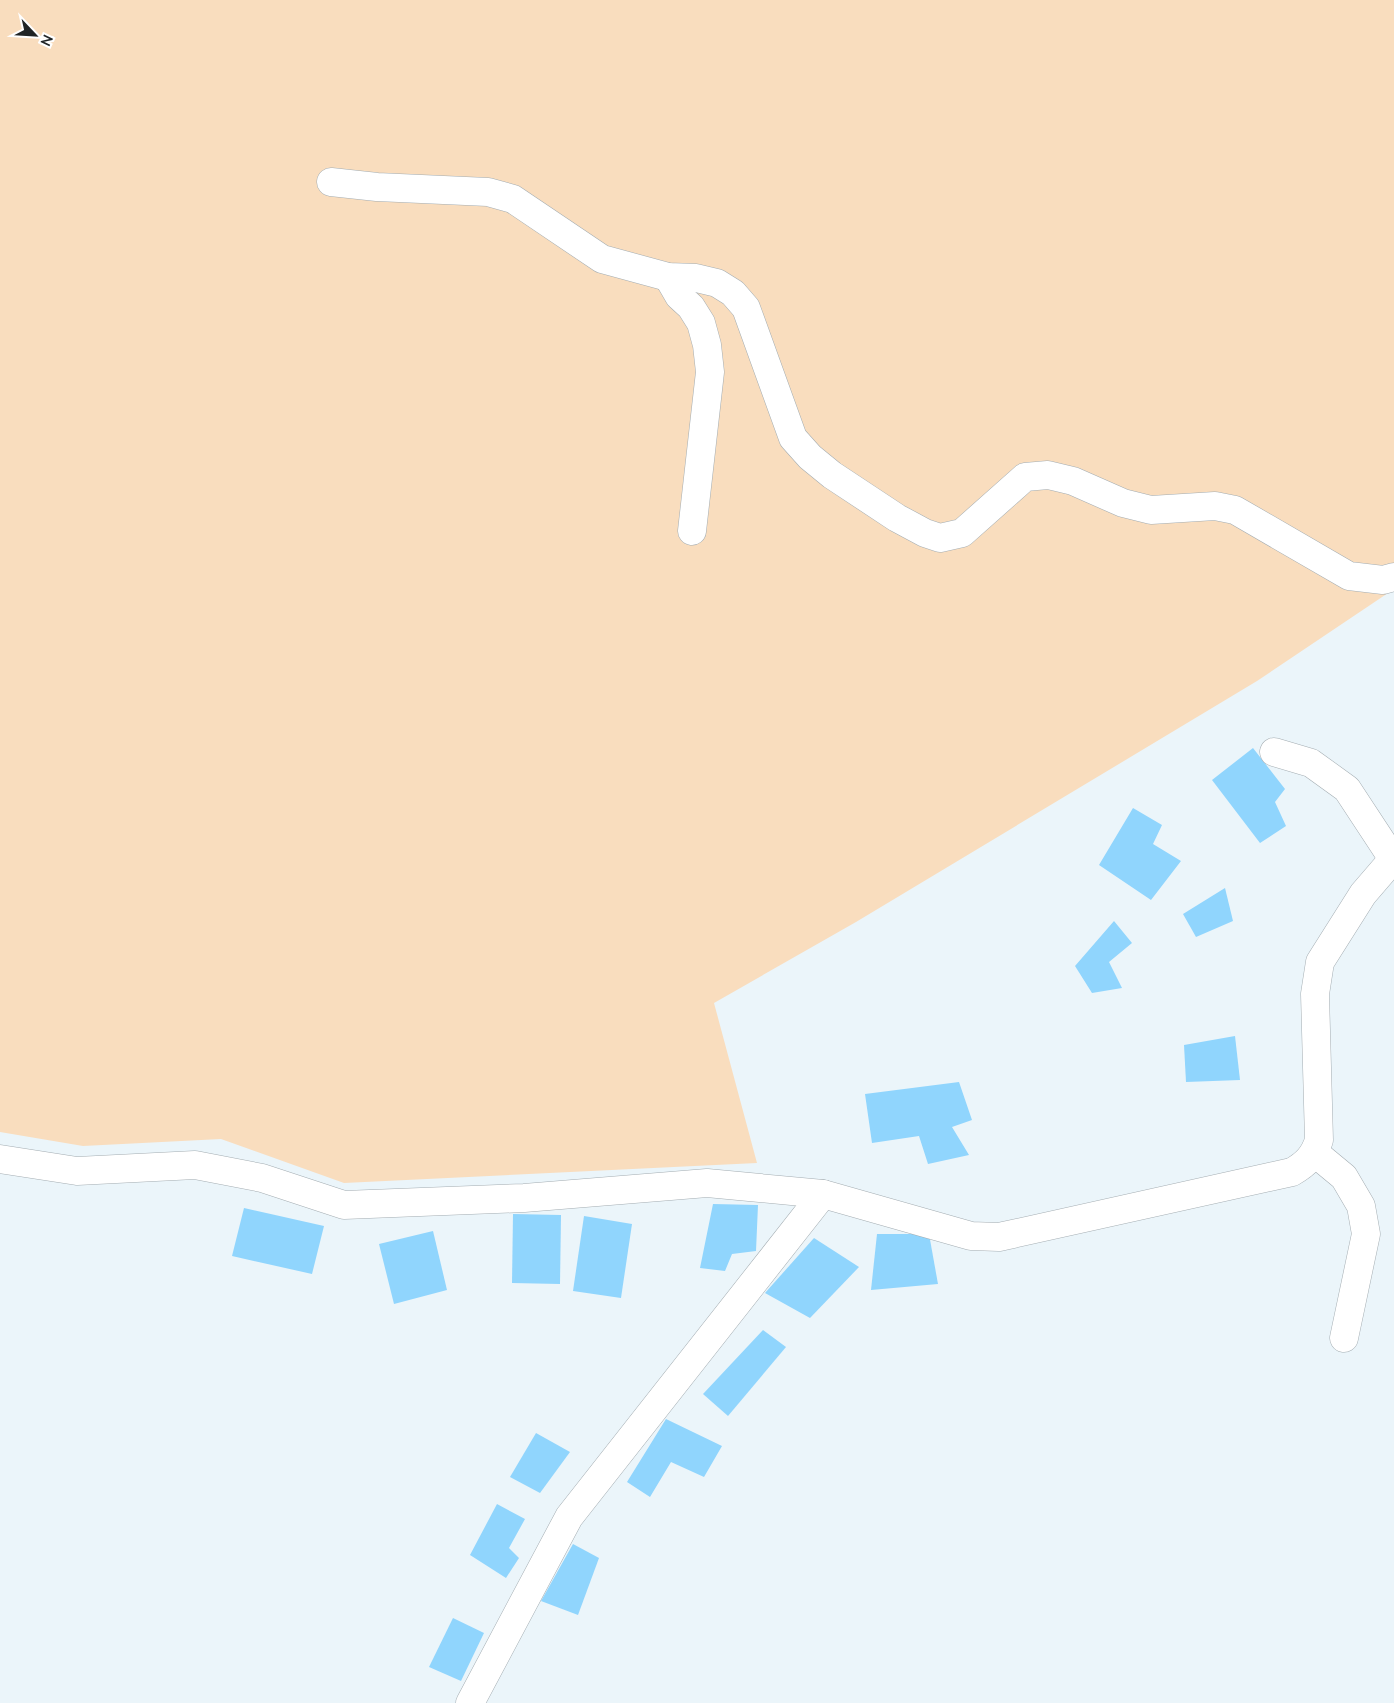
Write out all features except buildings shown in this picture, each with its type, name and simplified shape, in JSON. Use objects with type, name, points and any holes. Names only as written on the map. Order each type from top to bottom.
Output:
[{"type":"street","points":[[331,182],[377,187],[488,192],[513,199],[602,260],[668,277],[696,278],[710,281],[733,293],[746,308],[793,438],[810,457],[832,475],[897,518],[925,533],[940,538],[962,533],[1025,476],[1048,475],[1073,481],[1122,503],[1151,510],[1215,506],[1235,510],[1349,576],[1383,580],[1394,577]]},
{"type":"street","points":[[668,277],[679,296],[691,308],[701,323],[707,345],[710,372],[692,531]]},
{"type":"street","points":[[0,1159],[77,1171],[194,1165],[262,1178],[344,1204],[524,1198],[707,1183],[823,1194],[971,1236],[999,1237],[1292,1172],[1304,1166],[1315,1153],[1319,1140],[1315,994],[1320,962],[1363,894],[1393,858],[1347,789],[1311,764],[1274,752]]},
{"type":"street","points":[[1315,1153],[1344,1177],[1361,1206],[1366,1234],[1344,1338]]},
{"type":"street","points":[[470,1703],[569,1517],[823,1194]]},
{"type":"shaded area","points":[[0,0],[1394,0],[1394,589],[1257,681],[856,922],[714,1003],[757,1163],[344,1183],[221,1139],[83,1146],[0,1132]]}]
